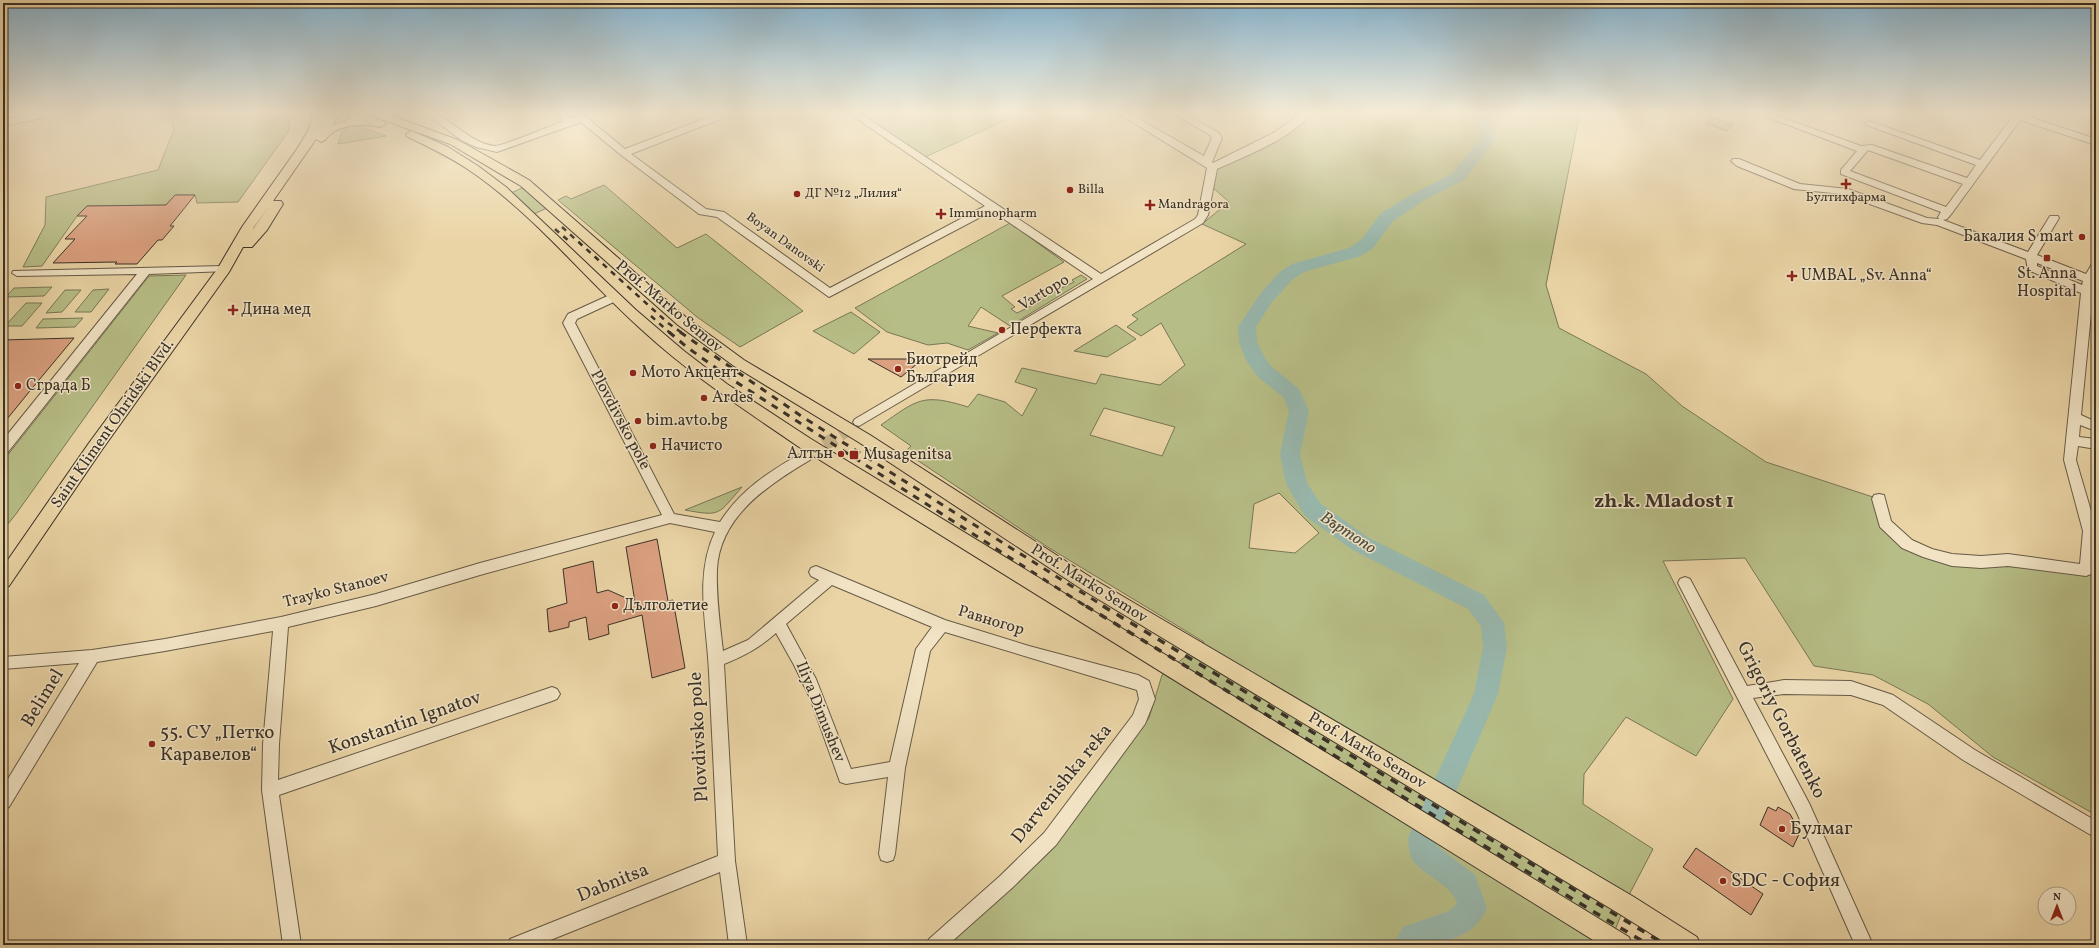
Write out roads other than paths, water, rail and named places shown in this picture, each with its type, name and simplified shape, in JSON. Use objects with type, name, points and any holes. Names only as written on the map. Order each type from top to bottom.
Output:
[{"type":"main road","name":"Saint Kliment Ohridski Blvd.","points":[[3,581],[95,447],[224,268],[248,227],[299,156]]},
{"type":"main road","name":"Saint Kliment Ohridski Blvd.","points":[[224,268],[262,227],[308,156]]},
{"type":"main road","name":"Prof. Marko Semov","points":[[454,156],[469,165],[501,188],[614,297],[679,355],[717,383],[835,462],[1616,942]]},
{"type":"main road","name":"Prof. Marko Semov","points":[[479,156],[520,180],[555,208],[683,322],[716,347],[865,439],[1089,585],[1626,905],[1689,945]]},
{"type":"main road","points":[[501,188],[520,180]]},
{"type":"street","name":"Boyan Danovski","points":[[628,156],[703,212],[720,214],[829,293],[992,207]]},
{"type":"street","points":[[917,156],[1100,279]]},
{"type":"street","points":[[1196,156],[1209,164],[1226,156]]},
{"type":"street","name":"Vartopo","points":[[859,422],[1198,221],[1203,215],[1209,164],[1211,156]]},
{"type":"street","points":[[1857,156],[1844,172],[1948,211]]},
{"type":"street","points":[[1897,156],[1968,182]]},
{"type":"street","points":[[1960,156],[1982,164]]},
{"type":"street","points":[[1939,222],[1988,156]]},
{"type":"street","points":[[1736,161],[1740,164],[1798,186],[1844,191],[1926,221],[1939,222],[2031,256]]},
{"type":"street","points":[[2054,218],[2031,256],[2032,268],[2088,285]]},
{"type":"street","points":[[1879,499],[1885,523],[1908,544],[1928,553],[1952,560],[1981,562],[2008,560],[2086,570],[2092,544],[2090,531],[2070,460],[2088,285],[2096,266]]},
{"type":"street","points":[[18,273],[224,268]]},
{"type":"street","points":[[3,449],[146,270]]},
{"type":"street","name":"Plovdivsko pole","points":[[614,297],[572,317],[569,323],[670,518]]},
{"type":"street","points":[[2074,418],[2096,427]]},
{"type":"street","points":[[2071,440],[2096,444]]},
{"type":"street","name":"Plovdivsko pole","points":[[738,945],[727,861],[716,660],[710,592],[710,568],[714,548],[723,528],[741,502],[756,487],[805,457]]},
{"type":"street","points":[[670,518],[723,528]]},
{"type":"street","name":"Trayko Stanoev","points":[[3,663],[92,656],[165,645],[281,623],[376,600],[670,518]]},
{"type":"street","name":"Равногор","points":[[816,572],[942,625],[1029,652],[1138,682],[1144,686]]},
{"type":"street","points":[[716,660],[739,652],[753,644],[831,578]]},
{"type":"street","name":"Grigoriy Gorbatenko","points":[[1685,583],[1803,808],[1864,945]]},
{"type":"street","points":[[281,623],[271,744],[270,790],[292,945]]},
{"type":"street","name":"Iliya Dimushev","points":[[778,624],[789,641],[814,688],[846,777],[897,768]]},
{"type":"street","points":[[887,854],[897,768],[923,649],[942,625]]},
{"type":"street","name":"Belimel","points":[[3,802],[92,656]]},
{"type":"street","name":"Darvenishka reka","points":[[935,945],[1006,882],[1050,839],[1140,719],[1147,699],[1144,686]]},
{"type":"street","points":[[1744,694],[1784,687],[1851,688],[1888,700],[1969,755],[2096,830]]},
{"type":"street","name":"Konstantin Ignatov","points":[[270,790],[552,694]]},
{"type":"street","name":"Dabnitsa","points":[[516,945],[727,861]]},
{"type":"waterway","name":"Въртопо","points":[[1407,945],[1413,937],[1458,922],[1473,908],[1465,885],[1424,853],[1422,838],[1486,694],[1495,647],[1492,623],[1476,602],[1361,544],[1313,510],[1297,484],[1290,454],[1299,411],[1292,394],[1264,371],[1256,360],[1248,342],[1247,327],[1266,298],[1286,276],[1298,268],[1355,252],[1367,244],[1387,217],[1417,198],[1459,176],[1474,156]]},
{"type":"tunnel","points":[[808,455],[857,424]]},
{"type":"railway","points":[[562,227],[668,323],[682,333]]},
{"type":"railway","points":[[555,229],[570,242]]},
{"type":"railway","points":[[651,316],[670,333]]},
{"type":"railway","points":[[669,332],[688,348],[733,380],[1087,607]]},
{"type":"railway","points":[[680,332],[801,416],[1105,607]]},
{"type":"railway","points":[[1086,606],[1649,945]]},
{"type":"railway","points":[[1103,606],[1666,945]]},
{"type":"place","name":"Бултихфарма","points":[[1846,184]]},
{"type":"place","name":"Billa","points":[[1070,190]]},
{"type":"place","name":"ДГ №12 „Лилия“","points":[[797,194]]},
{"type":"place","name":"Mandragora","points":[[1150,205]]},
{"type":"place","name":"Immunopharm","points":[[941,214]]},
{"type":"place","name":"Бакалия S mart","points":[[2082,237]]},
{"type":"place","name":"St. Anna Hospital","points":[[2047,258]]},
{"type":"place","name":"UMBAL „Sv. Anna“","points":[[1792,276]]},
{"type":"place","name":"Дина мед","points":[[233,310]]},
{"type":"place","name":"Перфекта","points":[[1002,330]]},
{"type":"place","name":"Биотрейд България","points":[[898,369]]},
{"type":"place","name":"Мото Акцент","points":[[633,373]]},
{"type":"place","name":"Сграда Б","points":[[18,386]]},
{"type":"place","name":"Ardes","points":[[704,398]]},
{"type":"place","name":"bim.avto.bg","points":[[638,421]]},
{"type":"place","name":"Начисто","points":[[653,446]]},
{"type":"place","name":"Алтън","points":[[841,454]]},
{"type":"place","name":"Musagenitsa","points":[[854,455]]},
{"type":"place","name":"Дълголетие","points":[[615,606]]},
{"type":"place","name":"55. СУ „Петко Каравелов“","points":[[152,744]]},
{"type":"place","name":"Булмаг","points":[[1782,829]]},
{"type":"place","name":"SDC - София","points":[[1723,881]]},
{"type":"district","name":"zh.k. Mladost 1","points":[[1664,502]]}]
